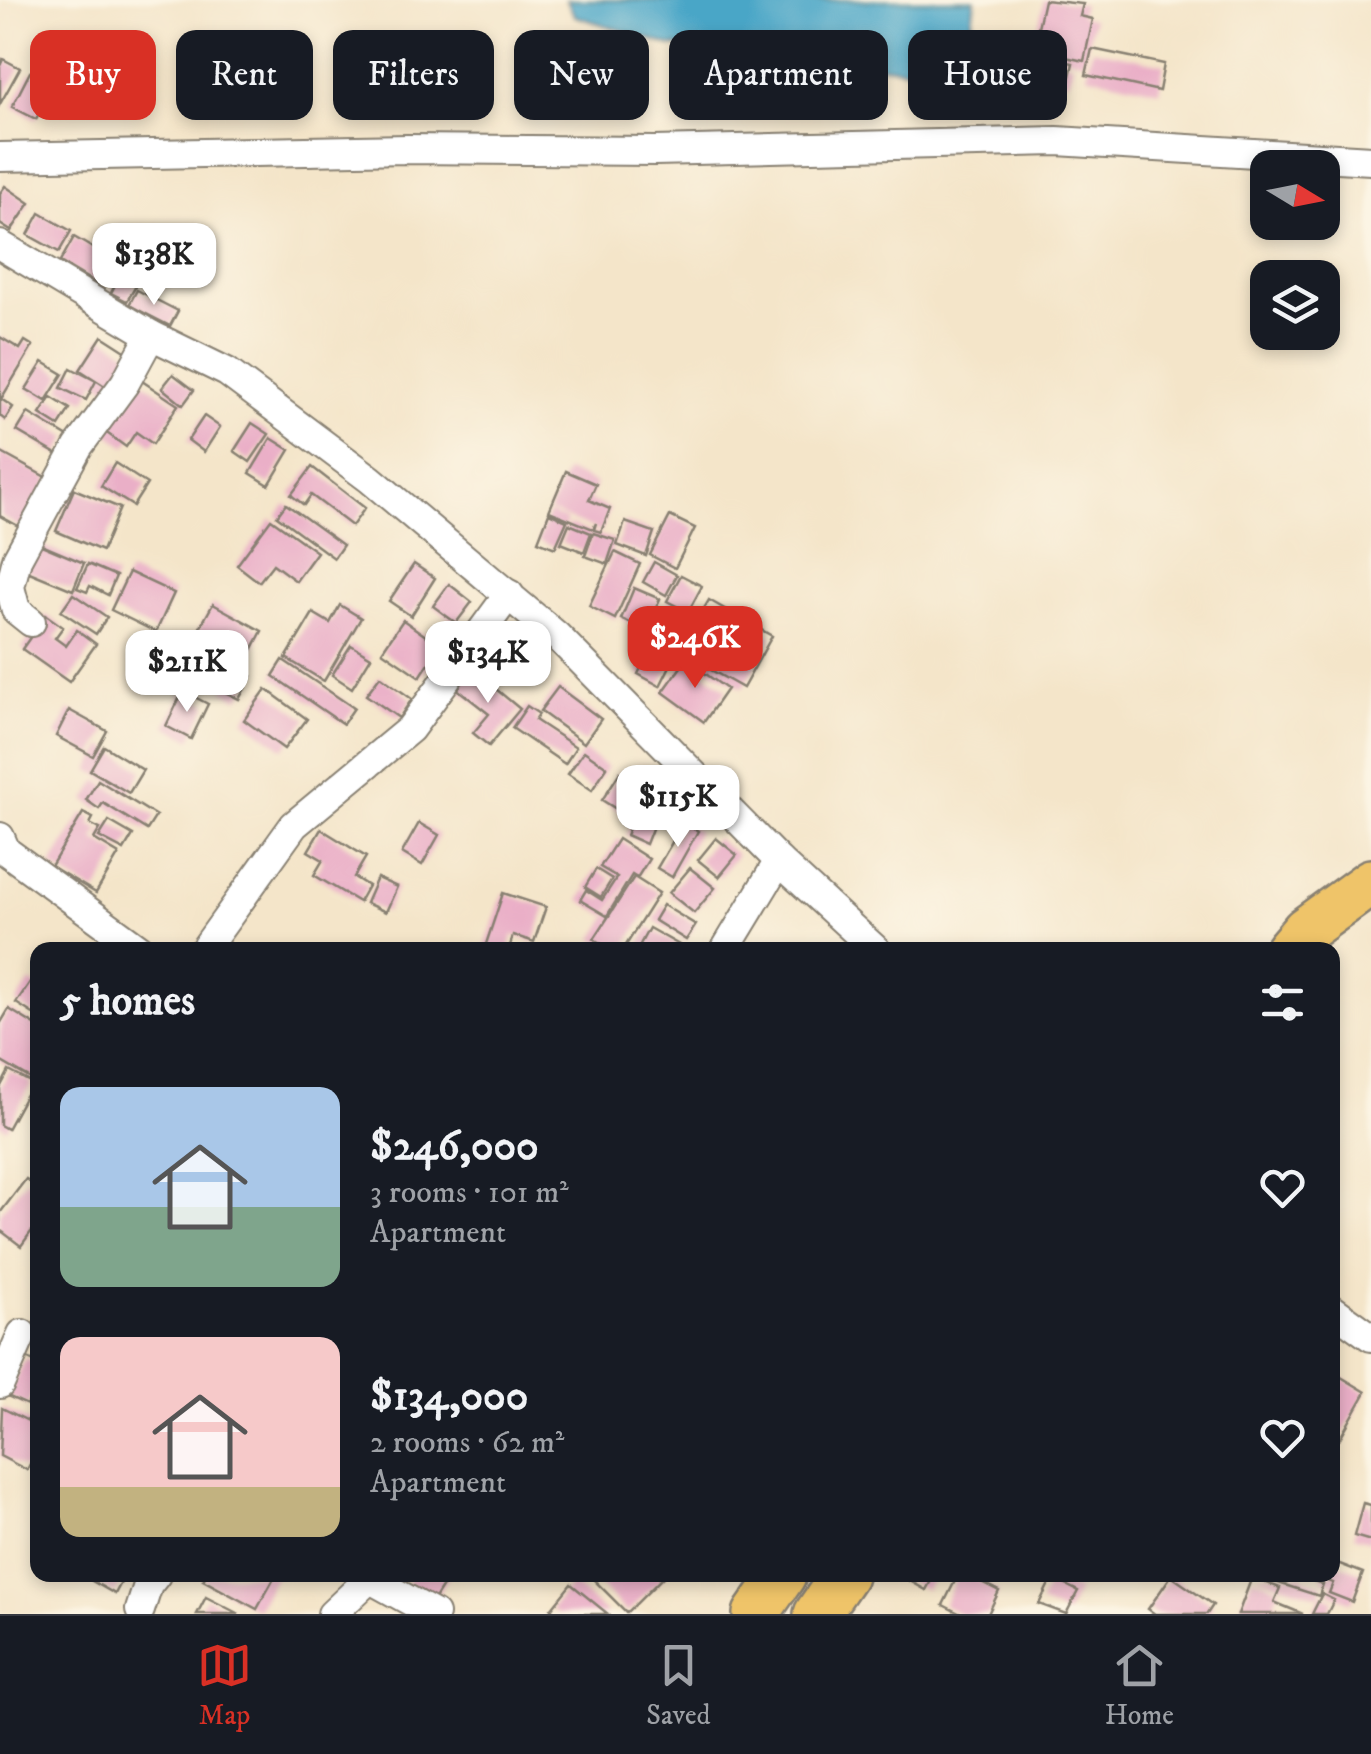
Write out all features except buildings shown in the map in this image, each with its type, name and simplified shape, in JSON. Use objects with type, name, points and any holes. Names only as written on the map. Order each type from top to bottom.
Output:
[{"type":"main road","points":[[1295,942],[1305,930],[1371,882]]},
{"type":"main road","points":[[756,1614],[778,1582]]},
{"type":"main road","points":[[817,1614],[839,1582]]},
{"type":"street","points":[[0,156],[407,149],[655,151],[1057,141],[1371,160]]},
{"type":"street","points":[[0,246],[151,335],[227,372],[370,479],[557,636],[779,862],[867,942]]},
{"type":"street","points":[[31,622],[16,610],[10,587],[17,560],[78,447],[125,382],[151,335]]},
{"type":"street","points":[[210,942],[294,825],[410,729],[509,594]]},
{"type":"street","points":[[2,848],[130,942]]},
{"type":"street","points":[[731,942],[779,862]]},
{"type":"street","points":[[1340,1315],[1371,1337]]},
{"type":"street","points":[[0,1384],[20,1332]]},
{"type":"street","points":[[140,1610],[153,1582]]},
{"type":"street","points":[[332,1614],[361,1582]]},
{"type":"street","points":[[375,1582],[434,1614]]},
{"type":"water","points":[[566,0],[975,0],[971,30],[908,30],[908,69],[888,67],[888,30],[669,30],[669,45],[649,39],[649,30],[620,30],[575,16]]}]
